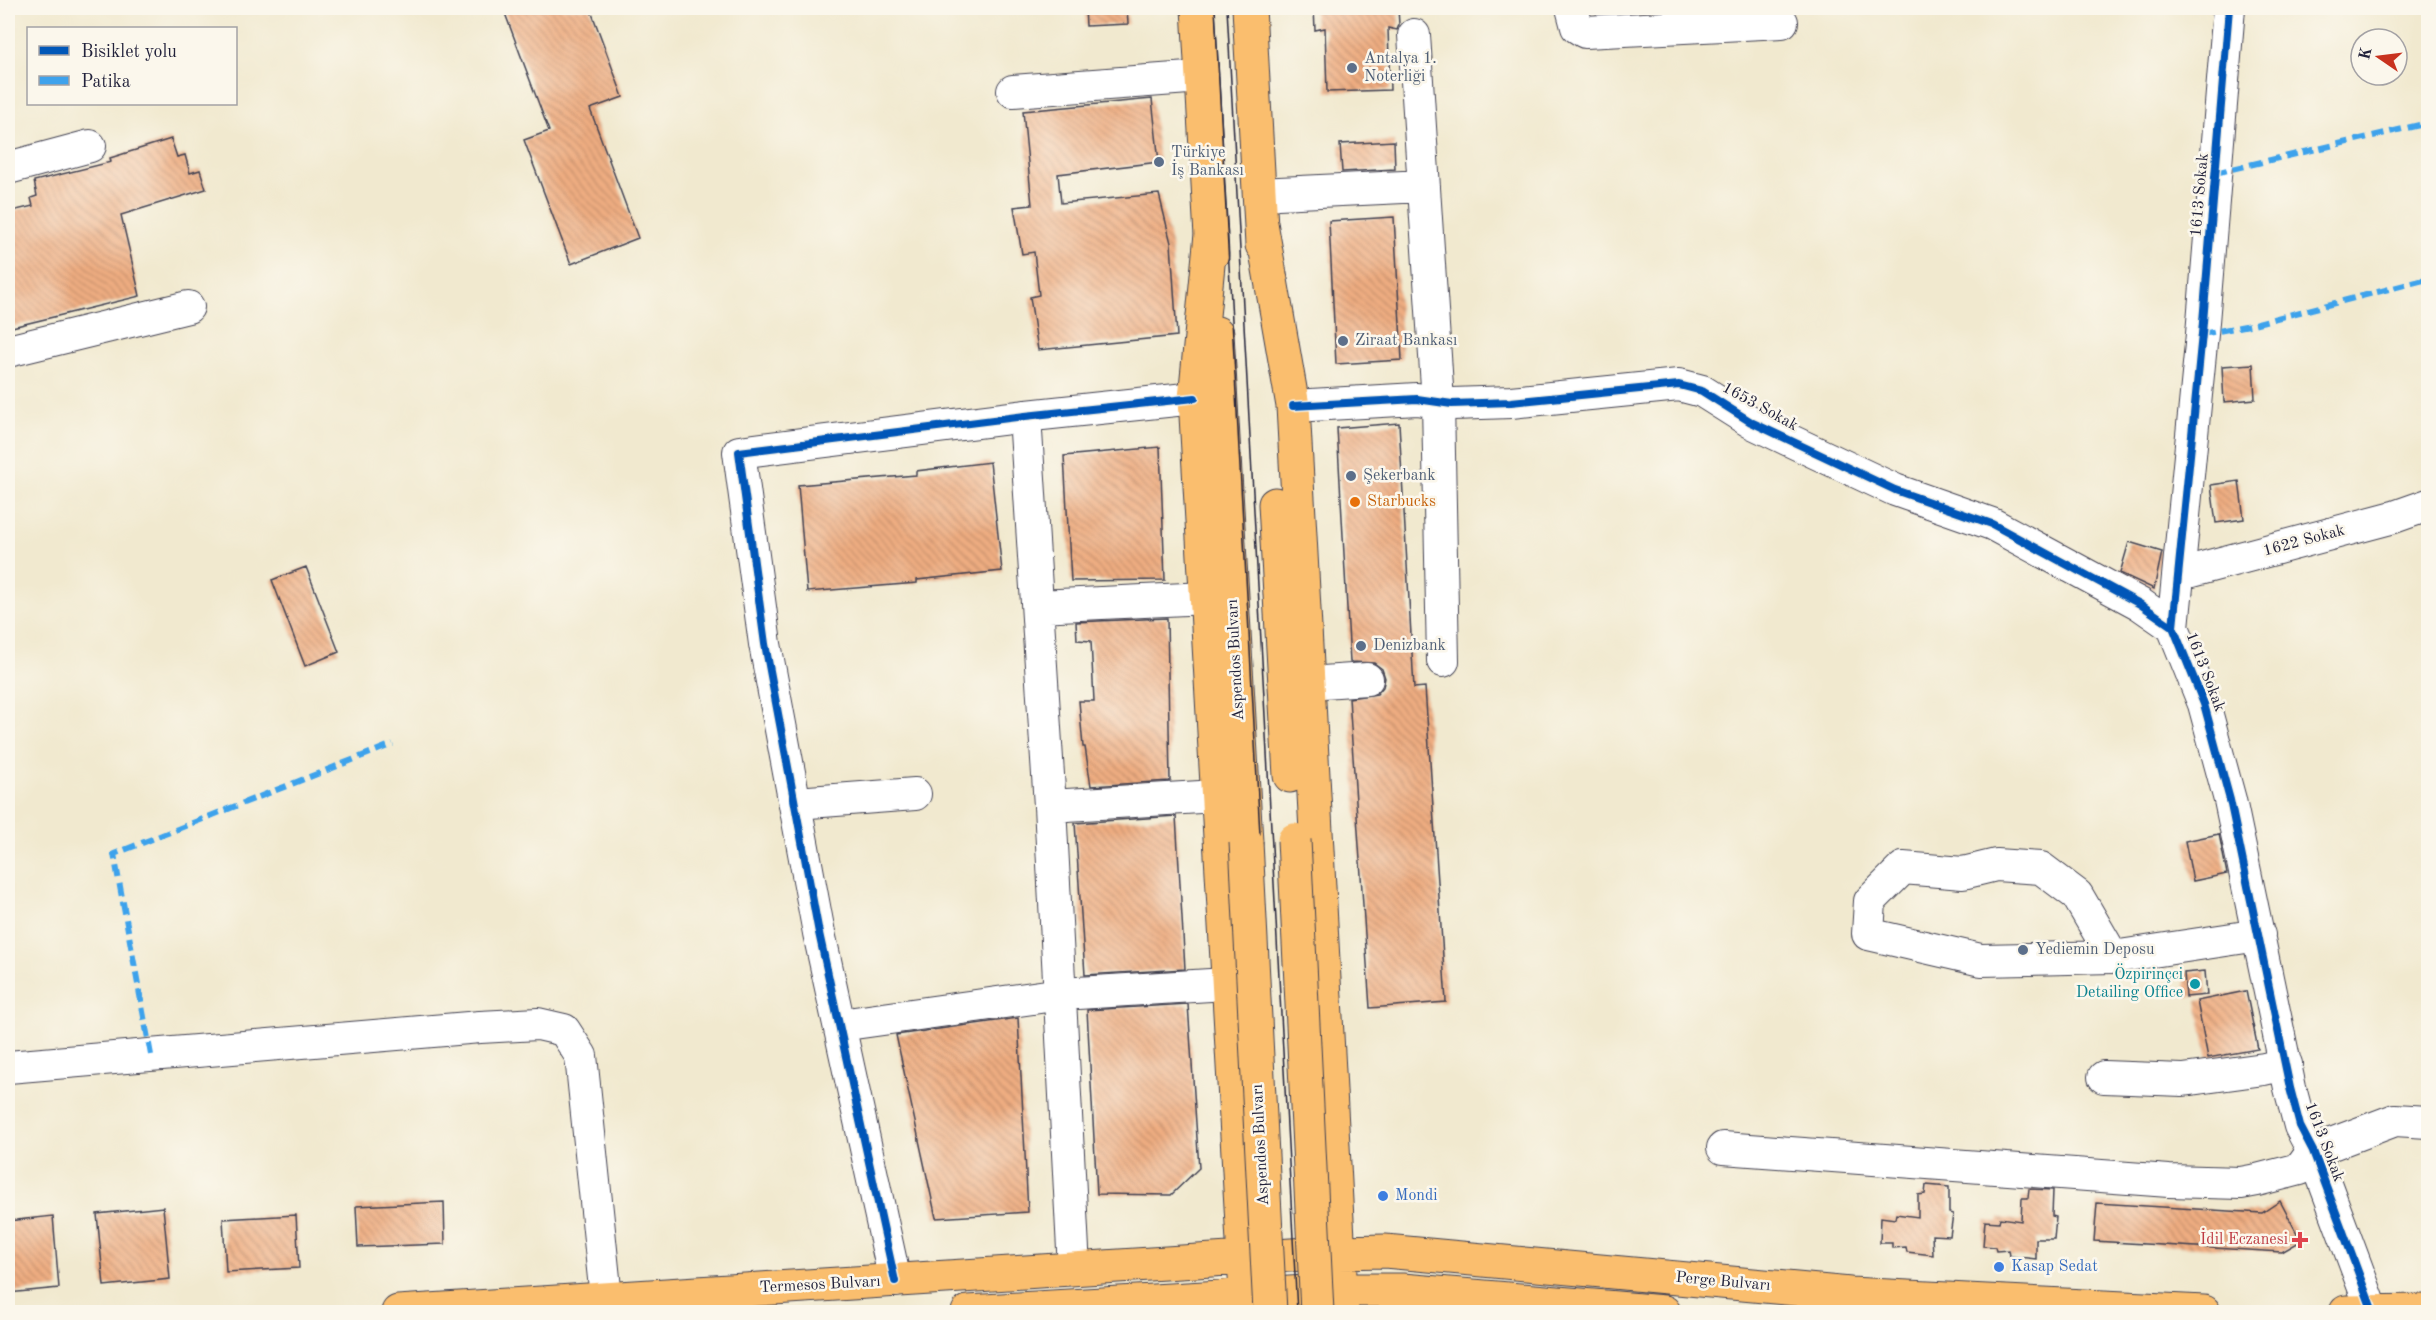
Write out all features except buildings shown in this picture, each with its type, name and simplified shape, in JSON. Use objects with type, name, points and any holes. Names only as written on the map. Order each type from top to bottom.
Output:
[{"type":"main road","name":"Aspendos Bulvarı","points":[[1198,8],[1246,842],[1254,1307]]},
{"type":"main road","points":[[1249,8],[1317,1312]]},
{"type":"main road","points":[[1260,209],[1293,406],[1341,1301]]},
{"type":"main road","points":[[1211,234],[1195,398],[1243,1258],[1254,1307]]},
{"type":"main road","points":[[1240,1205],[1254,1226],[1279,1235],[1304,1230],[1327,1217],[1335,1192]]},
{"type":"main road","name":"Perge Bulvarı","points":[[1243,1258],[1385,1251],[1851,1294],[2204,1312]]},
{"type":"main road","name":"Termesos Bulvarı","points":[[398,1312],[1243,1258]]},
{"type":"main road","points":[[968,1312],[1254,1307],[1341,1301],[1402,1290],[1601,1310],[1665,1312]]},
{"type":"main road","points":[[2364,1307],[2428,1311]]},
{"type":"street","points":[[1572,8],[1577,27],[1585,32],[1782,22]]},
{"type":"street","name":"1613 Sokak","points":[[2229,8],[2180,574],[2173,627],[2204,704],[2230,800],[2300,1126],[2313,1151],[2364,1307]]},
{"type":"street","points":[[1414,35],[1438,402],[1443,661]]},
{"type":"street","points":[[1013,91],[1202,77]]},
{"type":"street","points":[[8,168],[90,146]]},
{"type":"street","points":[[1260,209],[1424,186]]},
{"type":"street","points":[[8,351],[188,307]]},
{"type":"street","name":"1653 Sokak","points":[[1293,406],[1417,399],[1452,404],[1511,402],[1679,385],[1702,391],[1751,422],[1895,490],[1992,524],[2140,604],[2173,627]]},
{"type":"street","points":[[895,1281],[819,933],[765,644],[739,452],[1025,416],[1195,398]]},
{"type":"street","points":[[1025,416],[1061,994],[1074,1269]]},
{"type":"street","name":"1622 Sokak","points":[[2180,574],[2394,517],[2428,505]]},
{"type":"street","points":[[1038,606],[1207,598]]},
{"type":"street","points":[[1308,683],[1367,679]]},
{"type":"street","points":[[796,803],[915,794]]},
{"type":"street","points":[[1050,806],[1217,796]]},
{"type":"street","points":[[2113,957],[2077,895],[2041,868],[1996,865],[1963,873],[1903,868],[1870,901],[1868,934],[1981,960],[2113,957],[2259,935]]},
{"type":"street","points":[[840,1025],[1061,994],[1227,984]]},
{"type":"street","points":[[8,1067],[480,1027],[538,1024],[564,1030],[581,1056],[606,1298]]},
{"type":"street","points":[[2104,1077],[2183,1080],[2286,1064]]},
{"type":"street","points":[[1723,1148],[2169,1181],[2241,1183],[2300,1169],[2313,1151],[2395,1120],[2428,1122]]},
{"type":"tram line","points":[[1215,8],[1286,1312]]},
{"type":"tram line","points":[[1227,8],[1297,1312]]},
{"type":"marked path","points":[[2215,173],[2428,123]]},
{"type":"marked path","points":[[2202,334],[2250,325],[2428,279]]},
{"type":"marked path","points":[[151,1055],[114,854],[393,744]]},
{"type":"cycle path","points":[[2229,8],[2202,334],[2173,627],[2204,704],[2230,800],[2300,1126],[2313,1151],[2373,1312]]},
{"type":"cycle path","points":[[1293,406],[1417,399],[1452,404],[1511,402],[1679,385],[1702,391],[1751,422],[1895,490],[1992,524],[2140,604],[2173,627]]},
{"type":"cycle path","points":[[895,1281],[819,933],[765,644],[739,452],[1025,416],[1195,398]]},
{"type":"place","name":"Antalya 1. Noterliği","points":[[1352,68]]},
{"type":"place","name":"Türkiye İş Bankası","points":[[1159,162]]},
{"type":"place","name":"Ziraat Bankası","points":[[1343,341]]},
{"type":"place","name":"Şekerbank","points":[[1351,476]]},
{"type":"place","name":"Starbucks","points":[[1355,502]]},
{"type":"place","name":"Denizbank","points":[[1361,646]]},
{"type":"place","name":"Yediemin Deposu","points":[[2023,950]]},
{"type":"place","name":"Özpirinçci Detailing Office","points":[[2195,984]]},
{"type":"place","name":"Mondi","points":[[1383,1196]]},
{"type":"place","name":"İdil Eczanesi","points":[[2300,1240]]},
{"type":"place","name":"Kasap Sedat","points":[[1999,1267]]}]
